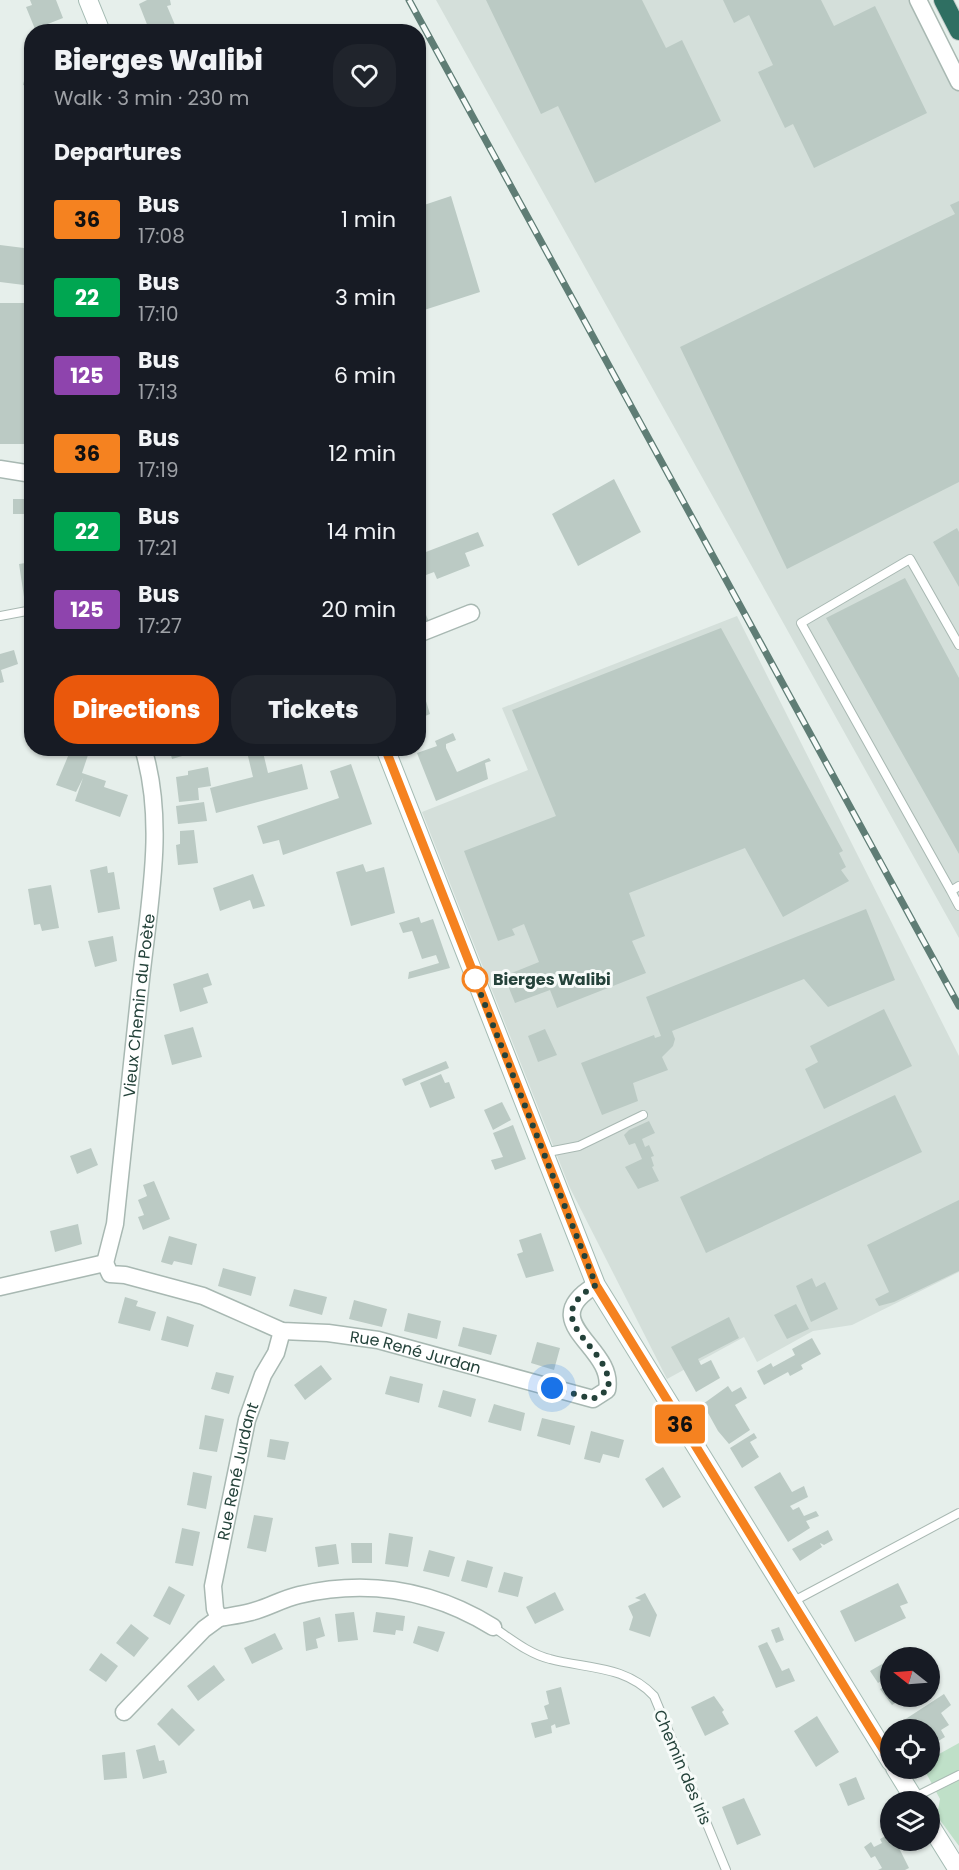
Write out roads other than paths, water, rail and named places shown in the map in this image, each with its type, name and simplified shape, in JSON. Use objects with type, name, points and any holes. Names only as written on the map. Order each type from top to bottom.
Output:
[{"type":"highway","points":[[942,0],[959,31]]},
{"type":"main road","points":[[88,0],[98,24]]},
{"type":"main road","points":[[388,756],[596,1285],[880,1744]]},
{"type":"main road","points":[[940,1841],[958,1870]]},
{"type":"street","points":[[918,0],[959,82]]},
{"type":"street","points":[[0,469],[24,473]]},
{"type":"street","points":[[426,631],[471,613]]},
{"type":"street","name":"Vieux Chemin du Poète","points":[[105,1263],[115,1224],[151,889],[154,807],[145,756]]},
{"type":"street","points":[[0,1287],[105,1263]]},
{"type":"street","name":"Rue René Jurdan","points":[[105,1263],[110,1274],[125,1275],[203,1296],[282,1331],[328,1333],[378,1340],[593,1399],[608,1390],[610,1379],[605,1366],[578,1332],[571,1312],[575,1300],[596,1285]]},
{"type":"street","name":"Rue René Jurdant","points":[[219,1618],[215,1609],[213,1586],[240,1449],[254,1398],[276,1353],[282,1331]]},
{"type":"street","points":[[124,1712],[204,1629],[219,1618],[252,1612],[296,1596],[318,1592],[384,1588],[417,1593],[450,1604],[493,1627]]},
{"type":"lane","points":[[959,645],[910,559],[801,623],[955,888],[959,906]]},
{"type":"lane","points":[[0,616],[24,612]]},
{"type":"lane","points":[[543,1153],[579,1146],[644,1115]]},
{"type":"lane","points":[[792,1602],[959,1513]]},
{"type":"lane","name":"Chemin des Iris","points":[[493,1627],[538,1656],[608,1669],[634,1680],[654,1696],[726,1870]]},
{"type":"lane","points":[[931,1791],[959,1775]]},
{"type":"railway","points":[[409,0],[422,24]]},
{"type":"railway","points":[[426,31],[959,1006]]},
{"type":"place","name":"Bierges Walibi","points":[[475,979]]}]
